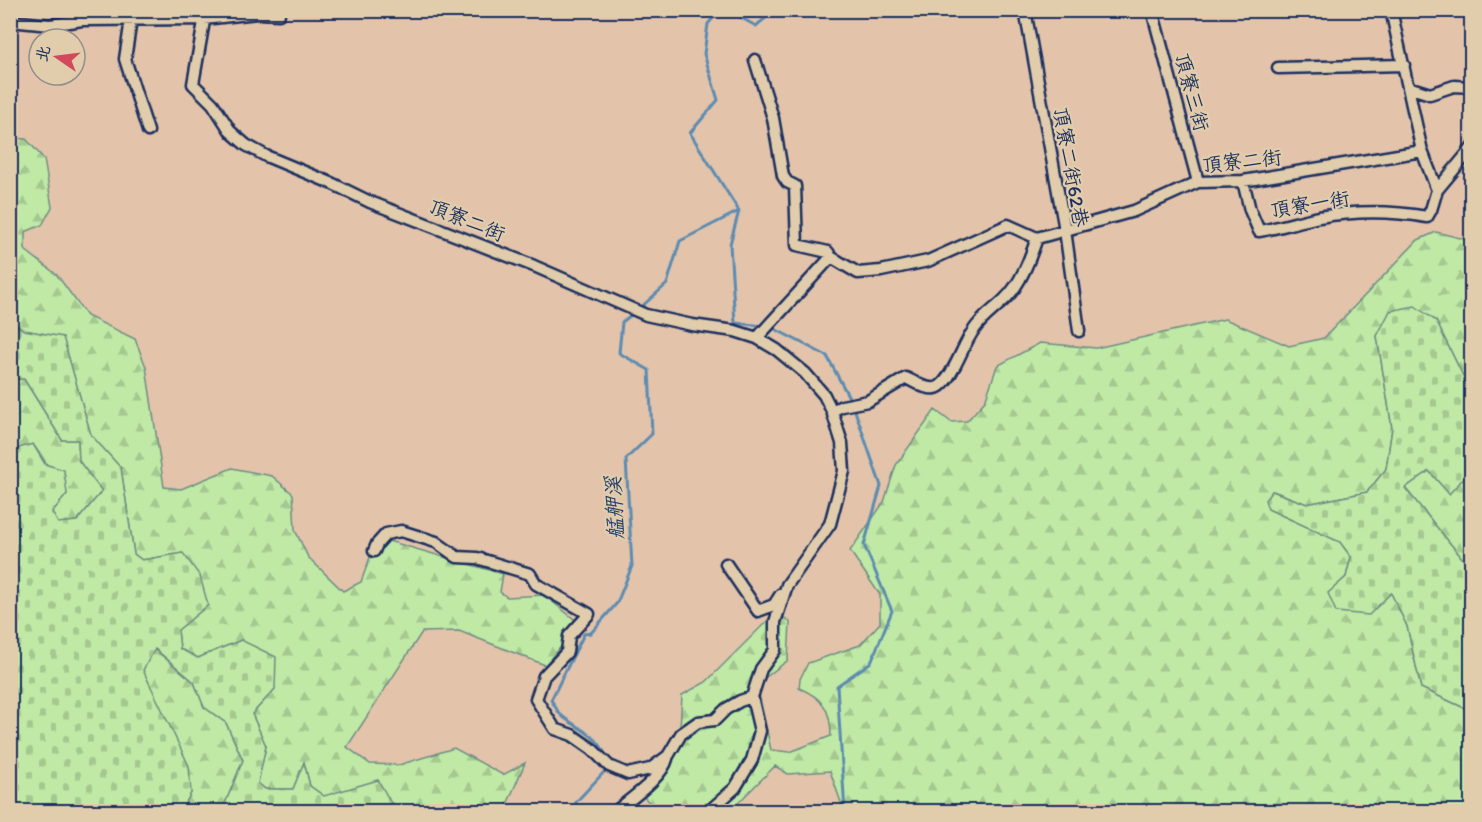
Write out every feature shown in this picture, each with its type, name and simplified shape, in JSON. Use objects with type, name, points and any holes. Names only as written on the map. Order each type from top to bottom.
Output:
[{"type":"street","name":"頂寮二街62巷","points":[[1025,10],[1065,230],[1079,331]]},
{"type":"street","name":"頂寮三街","points":[[1152,10],[1198,182]]},
{"type":"street","points":[[1391,10],[1422,151],[1437,190]]},
{"type":"street","points":[[10,21],[50,26],[83,15],[131,20],[258,12],[279,14]]},
{"type":"street","name":"頂寮二街","points":[[205,15],[193,84],[213,104],[231,132],[246,145],[370,202],[534,266],[646,315],[735,331],[757,338],[777,350],[806,374],[837,408],[844,471],[830,524],[787,585]]},
{"type":"street","points":[[131,20],[125,59],[148,131]]},
{"type":"street","points":[[755,60],[773,118],[783,176],[787,182],[795,186],[797,245],[828,252],[831,257],[858,273],[881,271],[928,261],[1008,225],[1037,238],[1027,265],[1007,298],[983,316],[939,387],[931,389],[906,378],[868,401],[837,408]]},
{"type":"street","points":[[1278,68],[1404,65]]},
{"type":"street","points":[[1408,87],[1430,94],[1454,86],[1472,87]]},
{"type":"street","name":"頂寮一街","points":[[1243,181],[1250,210],[1259,231],[1318,217],[1347,214],[1401,212],[1427,217],[1437,190],[1472,148]]},
{"type":"street","name":"頂寮二街","points":[[1037,238],[1134,211],[1198,182],[1243,181],[1422,151]]},
{"type":"street","points":[[757,338],[831,257]]},
{"type":"street","points":[[374,551],[386,534],[401,531],[436,542],[457,556],[477,558],[530,574],[536,584],[589,614],[569,636],[567,652],[544,676],[536,699],[555,729],[572,735],[592,748],[609,766],[628,774],[650,769],[668,756]]},
{"type":"street","points":[[726,564],[758,611],[774,605],[787,585]]},
{"type":"street","points":[[708,812],[735,788],[752,760],[760,731],[752,697],[761,669],[775,650],[775,622],[787,585]]},
{"type":"street","points":[[615,812],[644,788],[665,766],[681,734],[698,722],[715,720],[726,709],[752,697]]},
{"type":"green space","points":[[10,138],[26,139],[44,159],[52,207],[42,225],[25,232],[25,250],[57,275],[87,316],[135,339],[146,367],[164,487],[181,489],[232,468],[272,476],[293,494],[295,530],[308,557],[343,591],[361,582],[376,541],[385,540],[503,574],[500,592],[507,597],[544,595],[574,619],[577,628],[545,665],[459,631],[422,632],[347,747],[370,764],[399,765],[454,748],[503,775],[525,763],[506,811],[379,811],[391,803],[324,796],[310,786],[304,763],[293,789],[265,789],[258,783],[266,746],[252,714],[275,689],[241,640],[198,658],[180,649],[178,630],[208,605],[182,553],[142,560],[134,554],[121,468],[91,435],[63,338],[24,330],[11,322]]},
{"type":"green space","points":[[1436,232],[1464,239],[1471,233],[1471,383],[1465,380],[1436,321],[1377,336],[1392,428],[1386,469],[1367,492],[1307,504],[1273,491],[1268,509],[1340,542],[1351,557],[1346,577],[1329,593],[1391,593],[1407,626],[1421,688],[1471,711],[1471,811],[844,811],[830,771],[788,774],[775,766],[730,811],[657,811],[644,797],[679,745],[682,695],[706,682],[776,612],[790,622],[788,660],[757,684],[771,750],[790,752],[831,736],[831,727],[824,706],[814,696],[799,688],[800,679],[808,663],[860,645],[880,623],[880,595],[850,551],[884,502],[896,465],[935,410],[951,422],[967,421],[985,401],[997,366],[1040,343],[1096,348],[1225,319],[1289,346],[1324,338],[1418,240]]},
{"type":"green space","points":[[1415,306],[1436,321],[1465,380],[1471,383],[1471,470],[1449,494],[1429,471],[1405,488],[1471,569],[1471,711],[1421,688],[1407,626],[1391,593],[1369,615],[1336,612],[1328,593],[1346,577],[1351,557],[1340,542],[1268,509],[1265,500],[1272,491],[1307,504],[1367,492],[1386,469],[1392,428],[1377,336],[1390,311]]},
{"type":"green space","points":[[11,322],[24,330],[63,337],[91,435],[121,468],[134,554],[142,560],[183,553],[200,576],[208,605],[178,630],[180,649],[198,658],[241,640],[276,657],[275,689],[252,714],[266,746],[258,783],[265,789],[293,789],[304,762],[310,786],[324,796],[378,780],[391,803],[379,812],[222,811],[243,760],[226,723],[204,707],[194,682],[155,649],[143,670],[189,766],[191,793],[181,811],[11,811],[10,535],[14,522],[11,511],[11,450],[33,444],[45,464],[64,470],[67,494],[52,512],[58,523],[77,521],[102,491],[79,461],[78,440],[62,440],[24,379],[11,379]]},
{"type":"green space","points":[[11,379],[24,379],[62,440],[78,440],[79,461],[102,491],[77,521],[58,523],[52,512],[67,494],[33,444],[11,450]]},
{"type":"green space","points":[[1471,470],[1471,569],[1405,488],[1429,471],[1449,493]]},
{"type":"green space","points":[[154,649],[194,682],[204,707],[226,723],[243,760],[222,811],[181,811],[191,793],[143,670]]},
{"type":"waterway","name":"艋舺溪","points":[[640,308],[667,284],[680,241],[739,211],[690,133],[718,100],[704,54],[708,24],[720,10]]},
{"type":"waterway","name":"艋舺溪","points":[[727,10],[756,26],[775,10]]},
{"type":"waterway","points":[[739,211],[730,244],[735,323],[764,326]]},
{"type":"waterway","name":"艋舺溪","points":[[605,758],[600,745],[562,716],[551,700],[584,634],[591,633],[617,603],[632,566],[626,459],[652,434],[649,370],[619,353],[622,322],[635,312]]},
{"type":"waterway","points":[[771,327],[827,356],[853,405],[881,486],[864,545],[892,611],[871,662],[837,686],[845,812]]},
{"type":"waterway","name":"艋舺溪","points":[[576,812],[576,802],[605,771],[605,767]]}]
